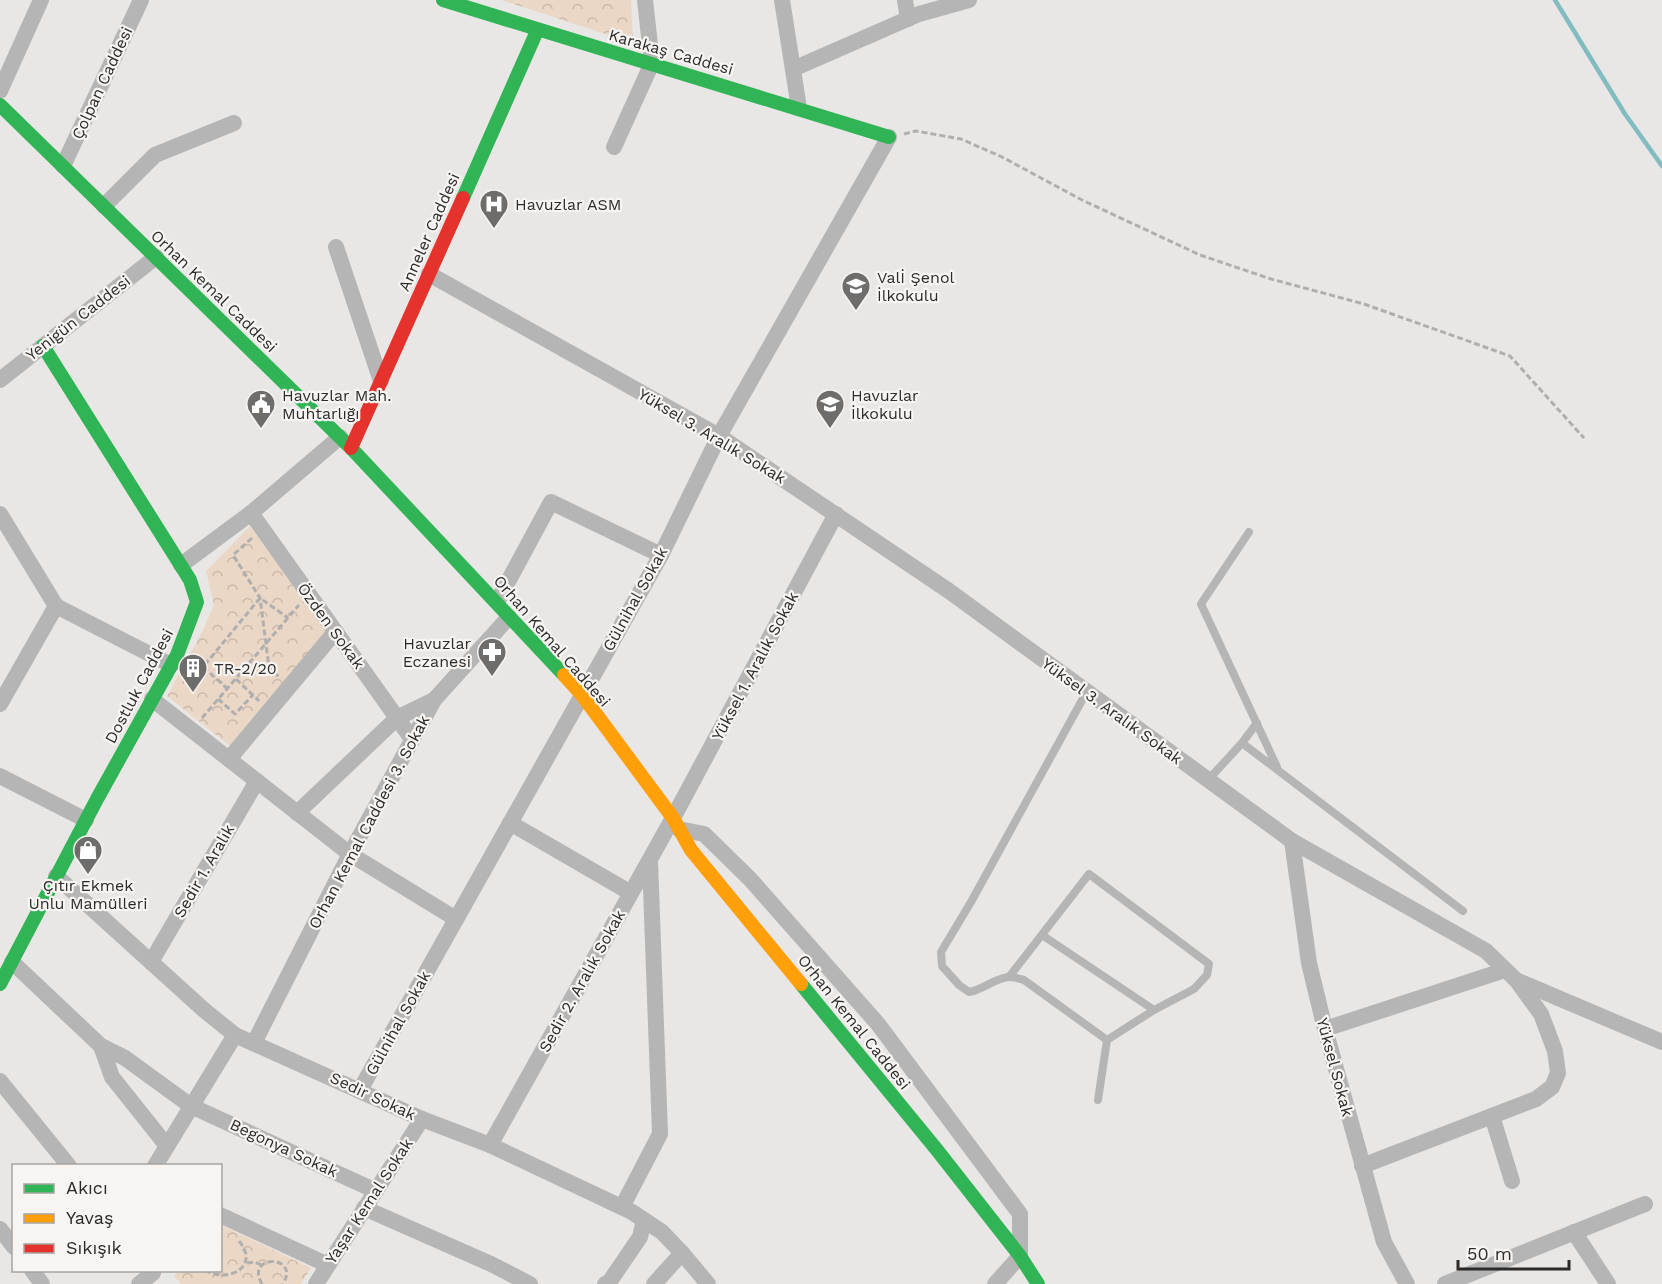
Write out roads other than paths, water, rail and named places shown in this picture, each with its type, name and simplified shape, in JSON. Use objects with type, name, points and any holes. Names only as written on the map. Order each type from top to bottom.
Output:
[{"type":"street","points":[[0,91],[41,0]]},
{"type":"street","name":"Çolpan Caddesi","points":[[63,166],[141,0]]},
{"type":"street","name":"Karakaş Caddesi","points":[[443,0],[537,31],[652,63],[890,137]]},
{"type":"street","points":[[614,147],[652,63],[645,0]]},
{"type":"street","points":[[782,0],[799,108]]},
{"type":"street","points":[[904,0],[908,19]]},
{"type":"street","points":[[793,69],[919,14],[969,0]]},
{"type":"street","name":"Anneler Caddesi","points":[[346,442],[381,381],[537,31]]},
{"type":"street","name":"Orhan Kemal Caddesi","points":[[3,115],[63,166],[346,442],[582,695],[676,824],[691,850],[929,1141],[1020,1256],[1038,1284]]},
{"type":"street","points":[[104,206],[155,155],[234,123]]},
{"type":"street","name":"Gülnihal Sokak","points":[[360,1090],[661,555],[719,436],[890,137]]},
{"type":"street","points":[[336,247],[381,381]]},
{"type":"street","name":"Yenigün Caddesi","points":[[0,380],[156,257]]},
{"type":"street","name":"Yüksel 3. Aralık Sokak","points":[[429,274],[719,436],[949,591],[1292,841],[1478,947],[1511,975],[1541,1014],[1555,1051],[1558,1073],[1552,1087],[1536,1099],[1362,1166]]},
{"type":"street","name":"Dostluk Caddesi","points":[[0,984],[86,819],[171,665],[197,602],[190,580],[181,565],[43,346]]},
{"type":"street","points":[[181,565],[346,442]]},
{"type":"street","points":[[497,602],[551,502],[661,555]]},
{"type":"street","points":[[0,514],[7,539],[56,606],[171,665]]},
{"type":"street","name":"Yüksel 1. Aralık Sokak","points":[[676,824],[836,514]]},
{"type":"street","name":"Özden Sokak","points":[[246,517],[335,632],[412,739]]},
{"type":"street","points":[[0,704],[56,606]]},
{"type":"street","name":"Orhan Kemal Caddesi 3. Sokak","points":[[254,1043],[350,855],[434,700],[509,617]]},
{"type":"street","points":[[229,759],[335,632]]},
{"type":"street","points":[[152,699],[350,855],[456,919]]},
{"type":"street","points":[[297,813],[397,718],[434,700]]},
{"type":"street","points":[[0,776],[86,819]]},
{"type":"street","name":"Sedir 1. Aralık","points":[[151,962],[257,781]]},
{"type":"street","points":[[510,823],[631,893]]},
{"type":"street","points":[[676,824],[704,834],[750,879],[879,1024],[1020,1214],[1020,1256],[995,1284]]},
{"type":"street","name":"Sedir 2. Aralık Sokak","points":[[490,1145],[650,860],[676,824]]},
{"type":"street","name":"Yüksel Sokak","points":[[1292,841],[1309,963],[1325,1029],[1384,1242],[1407,1284]]},
{"type":"street","points":[[622,1207],[660,1134],[650,860]]},
{"type":"street","name":"Sedir Sokak","points":[[56,876],[235,1035],[422,1119],[490,1145],[622,1207],[662,1232],[708,1284]]},
{"type":"street","points":[[12,962],[102,1046],[112,1077],[167,1146]]},
{"type":"street","points":[[1325,1029],[1511,975],[1662,1042]]},
{"type":"street","points":[[156,1164],[235,1035]]},
{"type":"street","name":"Begonya Sokak","points":[[102,1046],[125,1058],[191,1106],[376,1191]]},
{"type":"street","points":[[0,1081],[67,1164]]},
{"type":"street","points":[[1492,1116],[1512,1181]]},
{"type":"street","name":"Yaşar Kemal Sokak","points":[[316,1284],[422,1119]]},
{"type":"street","points":[[1445,1284],[1645,1204]]},
{"type":"street","points":[[364,1209],[491,1264],[530,1284]]},
{"type":"street","points":[[222,1216],[328,1265]]},
{"type":"street","points":[[606,1284],[640,1237],[644,1220]]},
{"type":"street","points":[[0,1229],[12,1244]]},
{"type":"street","points":[[1574,1232],[1608,1284]]},
{"type":"street","points":[[654,1284],[682,1253]]},
{"type":"street","points":[[139,1284],[155,1276]]},
{"type":"lane","points":[[1249,532],[1201,604],[1279,770]]},
{"type":"lane","points":[[1086,693],[941,952],[942,966],[959,985],[969,992],[1009,977],[1089,874],[1209,964],[1207,975],[1194,989],[1154,1010],[1107,1040],[1098,1100]]},
{"type":"lane","points":[[1208,780],[1257,723]]},
{"type":"lane","points":[[1242,743],[1463,911]]},
{"type":"lane","points":[[1042,935],[1154,1010]]},
{"type":"lane","points":[[1009,977],[1024,980],[1107,1040]]},
{"type":"waterway","points":[[1555,0],[1625,114],[1662,166]]},
{"type":"place","name":"Havuzlar ASM","points":[[494,230]]},
{"type":"place","name":"Valİ Şenol İlkokulu","points":[[856,312]]},
{"type":"place","name":"Havuzlar Mah. Muhtarlığı","points":[[261,430]]},
{"type":"place","name":"Havuzlar İlkokulu","points":[[830,430]]},
{"type":"place","name":"Havuzlar Eczanesi","points":[[492,678]]},
{"type":"place","name":"TR-2/20","points":[[193,694]]},
{"type":"place","name":"Çıtır Ekmek Unlu Mamülleri","points":[[88,876]]}]
